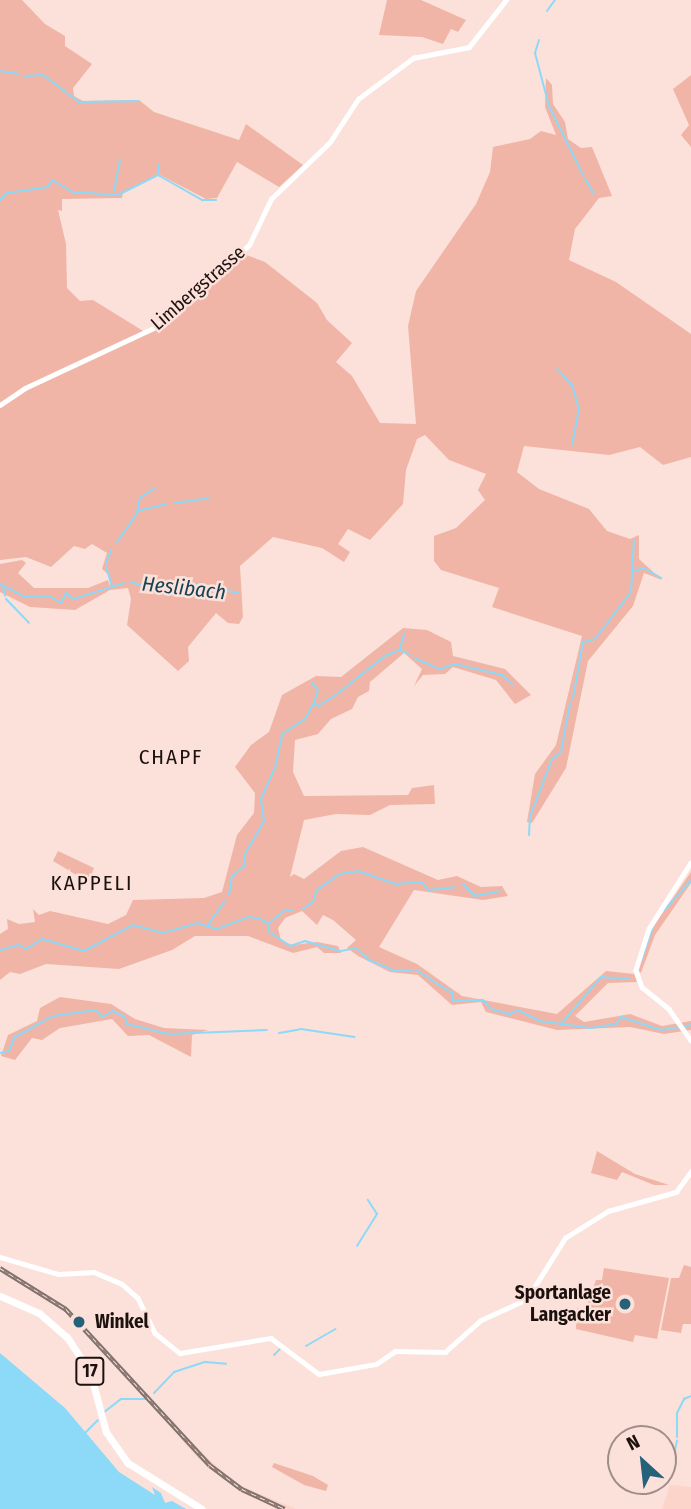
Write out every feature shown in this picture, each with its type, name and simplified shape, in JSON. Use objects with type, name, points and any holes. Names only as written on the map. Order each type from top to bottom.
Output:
[{"type":"main road","name":"17","points":[[0,1296],[39,1313],[67,1337],[90,1372],[106,1432],[128,1463],[202,1509]]},
{"type":"street","name":"Limbergstrasse","points":[[0,405],[25,388],[156,327],[250,243],[276,192],[330,142],[358,99],[412,58],[449,48],[470,47],[506,0]]},
{"type":"street","points":[[691,863],[649,929],[636,970],[642,987],[683,1027],[691,1040]]},
{"type":"street","points":[[0,1257],[58,1274],[94,1272],[122,1284],[138,1298],[155,1333],[180,1353],[265,1337],[297,1355],[311,1370],[324,1374],[376,1364],[395,1351],[443,1353],[481,1320],[523,1301],[524,1295],[530,1294],[565,1238],[608,1211],[676,1192],[691,1171]]},
{"type":"shaded area","points":[[0,0],[22,0],[45,24],[65,36],[65,46],[92,64],[73,88],[74,96],[83,101],[139,100],[154,112],[239,140],[246,124],[303,165],[279,187],[237,162],[217,198],[206,199],[158,174],[123,193],[122,198],[62,199],[62,211],[58,210],[66,244],[67,288],[80,301],[93,300],[148,334],[241,253],[265,262],[317,303],[327,320],[352,343],[336,362],[352,376],[380,423],[416,424],[408,326],[416,291],[476,204],[490,172],[493,147],[530,139],[541,131],[556,135],[545,107],[546,78],[552,85],[553,104],[565,122],[568,139],[581,148],[592,147],[612,196],[599,198],[575,229],[569,260],[616,282],[691,334],[691,457],[663,465],[640,447],[609,455],[524,446],[517,472],[539,489],[589,509],[607,531],[630,539],[639,535],[639,559],[662,580],[644,573],[633,606],[588,661],[566,768],[532,823],[527,822],[535,774],[556,745],[582,636],[492,607],[499,588],[441,570],[434,561],[434,536],[456,528],[485,500],[478,490],[486,474],[449,460],[425,435],[417,439],[406,470],[403,504],[370,540],[348,529],[338,544],[350,552],[344,562],[322,548],[273,537],[240,566],[243,617],[239,624],[228,623],[216,613],[188,647],[189,661],[178,671],[127,625],[131,599],[128,588],[110,590],[75,610],[30,607],[0,592],[0,564],[22,560],[26,563],[18,573],[34,588],[88,588],[108,580],[110,587],[109,575],[102,569],[107,553],[92,544],[85,549],[74,546],[51,567],[26,557],[0,560]]},
{"type":"shaded area","points":[[387,0],[421,0],[466,20],[458,32],[451,29],[443,44],[422,37],[379,35]]},
{"type":"shaded area","points":[[691,75],[691,147],[681,135],[689,125],[673,89]]},
{"type":"shaded area","points":[[403,628],[427,630],[451,642],[453,656],[505,669],[531,695],[515,704],[496,680],[453,667],[445,674],[423,675],[414,686],[422,669],[404,653],[370,682],[369,691],[358,697],[352,709],[331,719],[318,734],[295,740],[293,772],[304,796],[408,795],[412,788],[434,785],[435,804],[390,805],[370,815],[336,814],[304,820],[290,877],[294,874],[304,879],[341,851],[363,847],[438,880],[457,876],[481,887],[502,886],[508,896],[483,900],[414,890],[379,947],[417,964],[462,996],[557,1014],[606,971],[634,974],[637,982],[608,983],[575,1016],[584,1022],[630,1014],[662,1026],[691,1021],[691,1030],[664,1034],[630,1027],[557,1030],[486,1012],[481,1002],[452,1005],[418,975],[390,972],[358,956],[347,948],[356,940],[333,920],[323,915],[317,925],[302,911],[285,918],[278,928],[281,941],[293,945],[317,942],[338,946],[341,953],[324,953],[317,947],[293,953],[248,936],[195,936],[172,950],[119,969],[46,964],[20,974],[10,972],[0,980],[0,934],[8,929],[7,919],[19,924],[35,922],[33,909],[39,915],[50,911],[108,924],[126,915],[133,900],[204,898],[222,892],[237,835],[254,813],[255,793],[235,767],[251,745],[269,732],[282,695],[316,676],[341,677]]},
{"type":"shaded area","points":[[58,851],[94,868],[88,882],[53,861]]},
{"type":"shaded area","points":[[691,872],[691,883],[655,935],[641,973],[636,969],[645,938]]},
{"type":"shaded area","points":[[60,997],[111,1004],[135,1019],[164,1028],[208,1030],[192,1035],[191,1057],[149,1035],[128,1036],[112,1019],[60,1028],[42,1040],[32,1038],[15,1060],[1,1056],[8,1035],[37,1021],[40,1008]]},
{"type":"shaded area","points":[[597,1151],[635,1174],[669,1185],[654,1185],[622,1172],[617,1180],[591,1173]]},
{"type":"shaded area","points":[[684,1265],[691,1267],[691,1324],[683,1324],[681,1333],[661,1330],[671,1278],[679,1278]]},
{"type":"shaded area","name":"Sportanlage Langacker","points":[[604,1268],[669,1278],[657,1339],[635,1335],[633,1342],[576,1329],[577,1308],[586,1309],[596,1280],[602,1280]]},
{"type":"shaded area","points":[[184,1436],[236,1484],[296,1509],[276,1509],[237,1489],[197,1457],[181,1439]]},
{"type":"shaded area","points":[[274,1463],[313,1476],[328,1485],[326,1491],[304,1485],[272,1467]]},
{"type":"shaded area","points":[[677,1486],[691,1487],[691,1509],[662,1509],[667,1495],[677,1495]]},
{"type":"water","points":[[0,1353],[65,1408],[119,1472],[155,1495],[152,1487],[161,1493],[165,1503],[172,1501],[186,1509],[0,1509]]},
{"type":"waterway","points":[[547,11],[555,0]]},
{"type":"waterway","points":[[539,40],[535,53],[549,106],[583,175]]},
{"type":"waterway","points":[[0,71],[19,74]]},
{"type":"waterway","points":[[24,76],[43,75],[79,102],[139,101]]},
{"type":"waterway","points":[[114,191],[120,160]]},
{"type":"waterway","points":[[158,164],[158,174]]},
{"type":"waterway","points":[[0,200],[7,193],[48,187],[52,180],[73,192],[118,195],[158,175],[202,200],[216,200]]},
{"type":"waterway","points":[[585,178],[594,194]]},
{"type":"waterway","points":[[557,369],[572,385],[579,409],[572,445]]},
{"type":"waterway","points":[[117,542],[137,513],[140,498],[155,488]]},
{"type":"waterway","points":[[175,503],[209,498]]},
{"type":"waterway","points":[[138,511],[166,504]]},
{"type":"waterway","points":[[573,698],[583,642],[595,639],[631,592],[634,540]]},
{"type":"waterway","points":[[106,563],[111,550]]},
{"type":"waterway","points":[[106,567],[112,585]]},
{"type":"waterway","points":[[634,571],[644,568],[661,578]]},
{"type":"waterway","name":"Heslibach","points":[[131,582],[158,590],[195,584],[238,593]]},
{"type":"waterway","name":"Heslibach","points":[[0,584],[23,596],[51,597],[61,603],[66,593],[73,599],[125,583]]},
{"type":"waterway","points":[[3,587],[5,596]]},
{"type":"waterway","points":[[6,599],[29,623]]},
{"type":"waterway","points":[[400,649],[404,634]]},
{"type":"waterway","points":[[229,895],[232,876],[244,866],[245,854],[264,821],[261,799],[275,768],[282,734],[305,719],[314,703],[318,706],[337,694],[385,656],[399,650],[409,654]]},
{"type":"waterway","points":[[414,658],[440,669],[455,664],[502,675],[513,685]]},
{"type":"waterway","points":[[312,683],[318,690],[314,703]]},
{"type":"waterway","points":[[529,835],[530,817],[552,759],[561,752],[570,703]]},
{"type":"waterway","points":[[303,909],[313,902],[317,890],[340,874],[358,871],[395,884],[422,882],[428,890],[455,887]]},
{"type":"waterway","points":[[664,910],[691,881]]},
{"type":"waterway","points":[[463,884],[475,896],[500,891]]},
{"type":"waterway","points":[[208,925],[225,901]]},
{"type":"waterway","points":[[268,924],[284,911],[293,911]]},
{"type":"waterway","points":[[0,950],[19,945],[26,949],[42,939],[84,951],[133,925],[163,933],[197,923],[217,929],[249,917],[261,919],[268,924],[268,931],[290,946],[305,941],[341,951],[356,948],[369,960],[393,970],[412,970]]},
{"type":"waterway","points":[[641,961],[653,927]]},
{"type":"waterway","points":[[416,970],[452,993],[453,1000],[483,1000],[491,1009],[510,1014],[518,1010],[540,1021],[591,1028],[616,1024],[621,1017],[661,1030],[691,1025]]},
{"type":"waterway","points":[[561,1024],[601,977],[629,979]]},
{"type":"waterway","points":[[0,1053],[9,1051],[15,1037],[53,1016],[96,1010],[102,1017],[113,1011],[125,1017],[127,1024],[169,1034],[267,1030]]},
{"type":"waterway","points":[[279,1033],[301,1029],[354,1037]]},
{"type":"waterway","points":[[357,1246],[377,1214],[368,1200]]},
{"type":"waterway","points":[[306,1346],[336,1329]]},
{"type":"waterway","points":[[274,1355],[280,1349]]},
{"type":"waterway","points":[[154,1393],[174,1372],[205,1362],[226,1364]]},
{"type":"waterway","points":[[677,1425],[677,1413],[684,1399],[691,1396]]},
{"type":"waterway","points":[[103,1413],[121,1399],[146,1399]]},
{"type":"waterway","points":[[85,1433],[98,1420]]},
{"type":"railway","points":[[0,1268],[66,1309],[210,1465],[242,1489],[285,1509]]},
{"type":"place","name":"Sportanlage Langacker","points":[[625,1304]]},
{"type":"place","name":"Winkel","points":[[79,1322]]},
{"type":"district","name":"CHAPF","points":[[171,757]]},
{"type":"district","name":"KAPPELI","points":[[92,883]]}]
